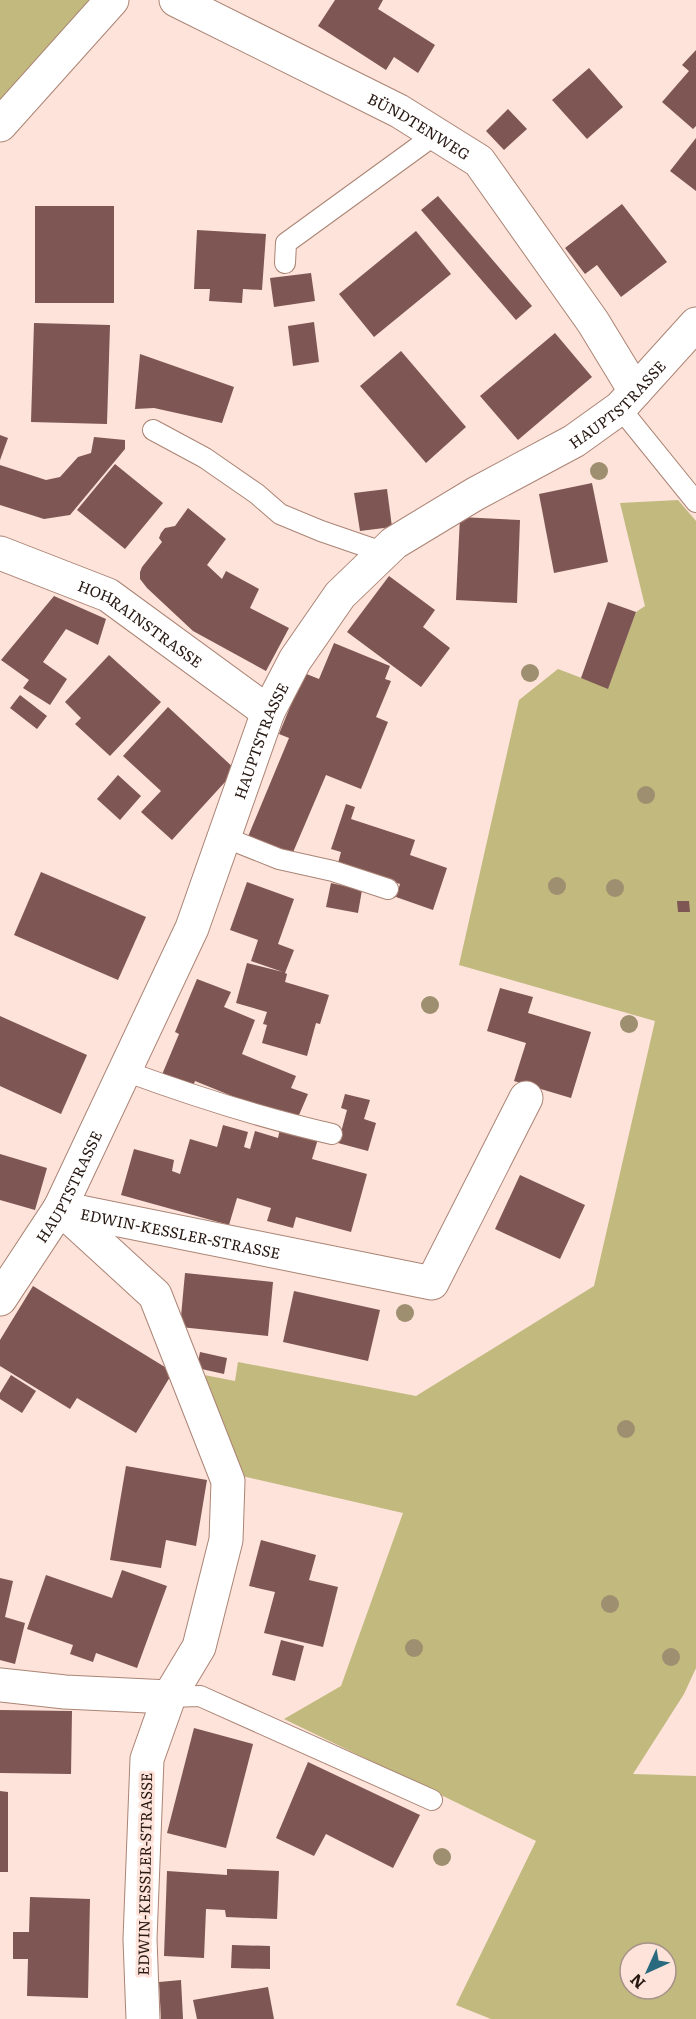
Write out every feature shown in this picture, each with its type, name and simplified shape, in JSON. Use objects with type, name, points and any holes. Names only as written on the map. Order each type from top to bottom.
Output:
[{"type":"street","points":[[0,125],[112,0]]},
{"type":"street","name":"BÜNDTENWEG","points":[[176,0],[399,111],[478,160],[593,322],[628,400]]},
{"type":"street","name":"HAUPTSTRASSE","points":[[0,1299],[60,1208],[192,928],[268,712],[295,660],[340,595],[394,543],[475,494],[574,441],[628,400],[696,324]]},
{"type":"street","name":"HOHRAINSTRASSE","points":[[0,553],[108,595],[268,712]]},
{"type":"street","name":"EDWIN-KESSLER-STRASSE","points":[[60,1208],[432,1283],[526,1098]]},
{"type":"street","name":"EDWIN-KESSLER-STRASSE","points":[[60,1208],[155,1295],[228,1480],[226,1540],[199,1647],[169,1696],[147,1759],[140,1939],[143,2019]]},
{"type":"street","points":[[0,1685],[65,1692],[169,1696]]},
{"type":"lane","points":[[285,263],[286,243],[436,134]]},
{"type":"lane","points":[[628,400],[696,502]]},
{"type":"lane","points":[[153,430],[205,458],[257,494],[279,514],[385,553]]},
{"type":"lane","points":[[224,837],[279,859],[333,871],[388,889]]},
{"type":"lane","points":[[125,1071],[187,1094],[291,1125],[332,1134]]},
{"type":"lane","points":[[169,1696],[200,1696],[432,1800]]},
{"type":"shaded area","points":[[0,0],[89,0],[85,10],[0,110]]},
{"type":"shaded area","points":[[678,500],[696,521],[696,1668],[684,1694],[633,1774],[696,1776],[696,2019],[491,2019],[456,2005],[536,1841],[284,1719],[341,1686],[403,1513],[238,1475],[199,1374],[235,1381],[238,1362],[416,1396],[594,1286],[655,1021],[459,965],[519,700],[558,669],[608,688],[636,612],[645,606],[620,503]]},
{"type":"building","points":[[335,0],[383,0],[378,9],[435,45],[418,73],[394,57],[386,70],[318,26]]},
{"type":"building","points":[[696,50],[696,126],[693,129],[662,102],[689,71],[682,65]]},
{"type":"building","points":[[589,68],[623,107],[587,139],[552,100]]},
{"type":"building","points":[[508,109],[527,129],[504,150],[486,131]]},
{"type":"building","points":[[696,138],[696,191],[670,171]]},
{"type":"building","points":[[438,196],[532,306],[516,320],[421,210]]},
{"type":"building","points":[[622,204],[667,262],[621,297],[597,265],[585,274],[565,248]]},
{"type":"building","points":[[35,206],[114,206],[114,303],[35,303]]},
{"type":"building","points":[[197,230],[266,234],[262,290],[243,289],[242,303],[209,301],[210,289],[194,289]]},
{"type":"building","points":[[416,231],[451,274],[374,337],[339,294]]},
{"type":"building","points":[[311,273],[315,301],[274,307],[270,278]]},
{"type":"building","points":[[314,322],[319,362],[293,366],[288,326]]},
{"type":"building","points":[[34,323],[110,325],[107,424],[31,422]]},
{"type":"building","points":[[555,333],[592,377],[518,440],[480,396]]},
{"type":"building","points":[[401,351],[466,427],[426,463],[360,386]]},
{"type":"building","points":[[140,354],[234,387],[222,423],[154,408],[135,409]]},
{"type":"building","points":[[0,435],[8,438],[0,460]]},
{"type":"building","points":[[94,437],[125,440],[125,449],[70,515],[44,519],[0,505],[0,465],[46,480],[60,477],[78,457],[91,453]]},
{"type":"building","points":[[115,464],[163,503],[125,549],[77,510]]},
{"type":"building","points":[[592,483],[608,562],[554,573],[539,494]]},
{"type":"building","points":[[387,489],[392,527],[360,531],[354,493]]},
{"type":"building","points":[[188,508],[226,539],[207,565],[222,579],[226,571],[259,589],[250,608],[289,628],[266,671],[193,631],[140,579],[142,567],[162,542],[159,538],[161,533],[165,528],[175,526]]},
{"type":"building","points":[[460,517],[520,520],[517,603],[456,600]]},
{"type":"building","points":[[389,576],[435,610],[423,627],[450,648],[421,687],[347,632]]},
{"type":"building","points":[[54,596],[106,619],[98,645],[66,629],[43,662],[67,679],[50,705],[23,688],[29,680],[1,660]]},
{"type":"building","points":[[608,602],[636,612],[608,689],[581,678]]},
{"type":"building","points":[[334,643],[390,666],[385,679],[391,681],[376,717],[388,722],[361,789],[326,775],[291,857],[247,839],[289,738],[279,734],[304,673],[319,679]]},
{"type":"building","points":[[109,655],[161,702],[110,756],[75,724],[81,718],[65,702]]},
{"type":"building","points":[[20,695],[47,716],[37,729],[10,708]]},
{"type":"building","points":[[168,707],[236,770],[172,840],[141,812],[161,791],[123,756]]},
{"type":"building","points":[[118,775],[141,796],[120,820],[97,799]]},
{"type":"building","points":[[346,804],[355,807],[351,819],[415,840],[410,855],[447,868],[433,910],[396,897],[400,884],[338,863],[341,852],[331,849]]},
{"type":"building","points":[[41,872],[146,917],[118,980],[14,935]]},
{"type":"building","points":[[247,882],[294,899],[278,944],[294,950],[285,973],[287,974],[285,982],[329,995],[320,1024],[316,1023],[307,1056],[262,1043],[267,1025],[263,1024],[267,1012],[236,1003],[247,963],[283,972],[251,961],[258,940],[230,930]]},
{"type":"building","points":[[331,883],[362,890],[358,913],[326,907]]},
{"type":"building","points":[[677,901],[689,901],[690,912],[678,912]]},
{"type":"building","points":[[197,979],[231,992],[224,1007],[255,1020],[242,1054],[296,1076],[291,1088],[308,1094],[296,1122],[195,1081],[192,1089],[161,1077],[179,1034],[175,1032]]},
{"type":"building","points":[[500,988],[533,997],[528,1013],[591,1032],[571,1098],[514,1081],[526,1043],[487,1031]]},
{"type":"building","points":[[0,1016],[87,1055],[61,1114],[0,1086]]},
{"type":"building","points":[[345,1094],[370,1100],[364,1119],[376,1123],[368,1151],[338,1143],[347,1110],[341,1108]]},
{"type":"building","points":[[223,1125],[248,1132],[244,1147],[250,1149],[255,1131],[278,1138],[280,1129],[318,1139],[312,1159],[367,1174],[351,1232],[296,1217],[293,1228],[267,1221],[271,1208],[237,1198],[229,1225],[121,1195],[134,1149],[174,1160],[172,1171],[180,1174],[190,1139],[217,1147]]},
{"type":"building","points":[[0,1154],[47,1168],[35,1210],[0,1200]]},
{"type":"building","points":[[520,1175],[585,1205],[560,1259],[495,1229]]},
{"type":"building","points":[[185,1273],[273,1282],[268,1336],[180,1327]]},
{"type":"building","points":[[33,1286],[173,1372],[136,1433],[77,1398],[70,1409],[0,1366],[0,1340]]},
{"type":"building","points":[[294,1291],[380,1310],[368,1361],[283,1342]]},
{"type":"building","points":[[200,1352],[227,1358],[224,1374],[197,1368]]},
{"type":"building","points":[[11,1375],[36,1391],[22,1413],[0,1399],[0,1393]]},
{"type":"building","points":[[126,1466],[207,1480],[196,1546],[166,1540],[161,1568],[110,1560]]},
{"type":"building","points":[[261,1540],[316,1555],[309,1580],[338,1587],[323,1647],[264,1633],[275,1592],[249,1586]]},
{"type":"building","points":[[122,1570],[167,1586],[137,1668],[96,1653],[93,1662],[70,1654],[73,1645],[27,1629],[46,1575],[112,1598]]},
{"type":"building","points":[[0,1578],[13,1581],[5,1617],[25,1623],[15,1664],[0,1660]]},
{"type":"building","points":[[281,1640],[304,1646],[295,1681],[272,1675]]},
{"type":"building","points":[[0,1710],[72,1711],[71,1774],[0,1773]]},
{"type":"building","points":[[194,1728],[253,1744],[226,1848],[167,1833]]},
{"type":"building","points":[[308,1762],[420,1815],[393,1868],[326,1834],[314,1856],[276,1838]]},
{"type":"building","points":[[0,1791],[8,1792],[8,1872],[0,1872]]},
{"type":"building","points":[[227,1869],[279,1871],[277,1919],[226,1917],[225,1910],[206,1909],[204,1958],[164,1956],[167,1871],[227,1875]]},
{"type":"building","points":[[30,1897],[90,1899],[88,1998],[27,1996],[28,1959],[13,1959],[13,1932],[29,1932]]},
{"type":"building","points":[[232,1945],[270,1946],[270,1969],[231,1968]]},
{"type":"building","points":[[181,1980],[183,2019],[161,2019],[159,1982]]},
{"type":"building","points":[[268,1987],[274,2019],[197,2019],[193,2000]]}]
